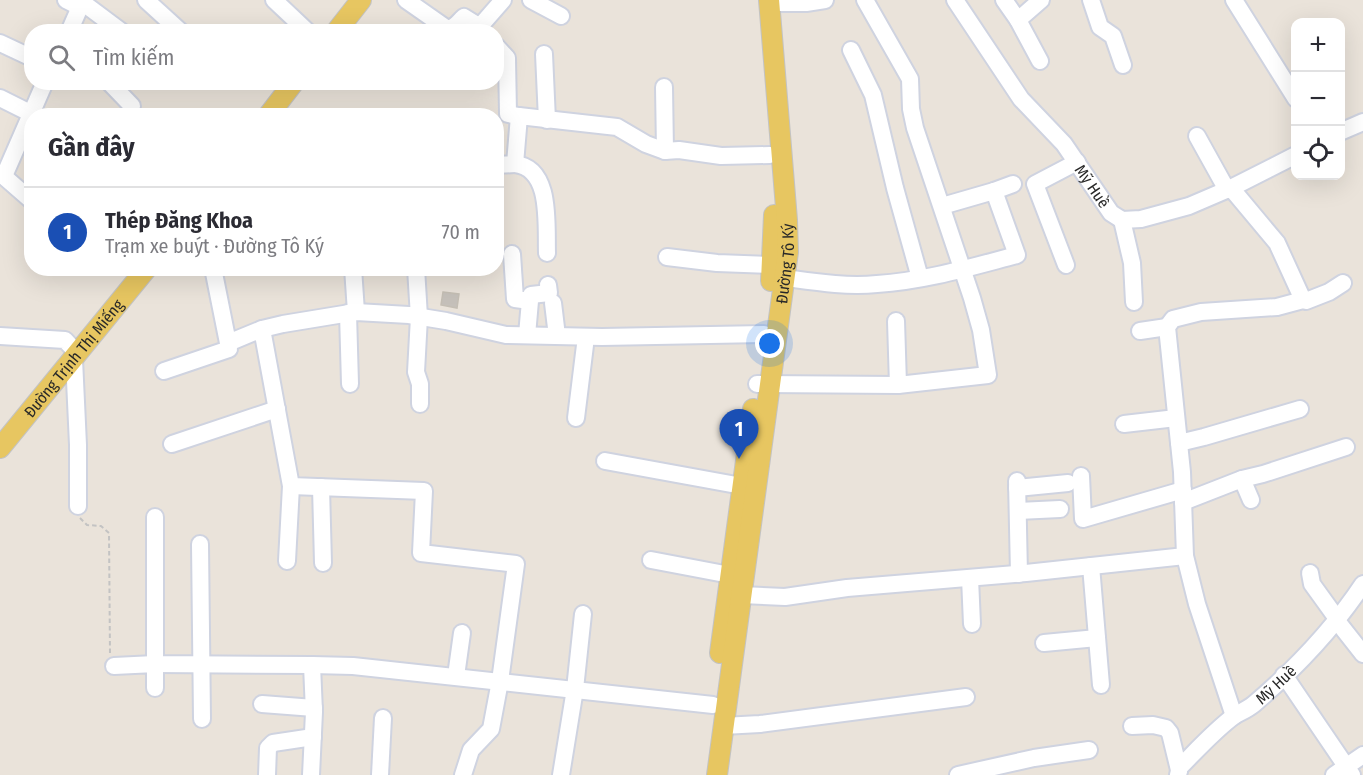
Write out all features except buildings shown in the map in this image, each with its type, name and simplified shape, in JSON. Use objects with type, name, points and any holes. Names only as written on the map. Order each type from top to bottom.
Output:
[{"type":"main road","points":[[342,24],[361,0]]},
{"type":"main road","name":"Đường Tô Ký","points":[[717,775],[741,595],[763,385],[779,272],[770,155],[765,1]]},
{"type":"main road","name":"Đường Tô Ký","points":[[765,1],[787,220],[788,252],[779,272]]},
{"type":"main road","points":[[274,108],[288,90]]},
{"type":"main road","name":"Đường Trịnh Thị Miếng","points":[[0,448],[141,276]]},
{"type":"main road","name":"Đường Tô Ký","points":[[704,775],[742,486],[763,385]]},
{"type":"street","points":[[146,0],[172,24]]},
{"type":"street","points":[[274,0],[300,24]]},
{"type":"street","points":[[406,0],[439,24]]},
{"type":"street","points":[[485,24],[502,0]]},
{"type":"street","points":[[531,0],[561,16]]},
{"type":"street","points":[[765,1],[806,3],[825,0]]},
{"type":"street","points":[[763,385],[898,385],[988,375],[981,330],[963,269],[915,128],[911,109],[910,79],[866,0]]},
{"type":"street","name":"Mỹ Huề","points":[[955,0],[1021,99],[1064,144],[1111,213],[1122,220],[1141,219],[1189,206],[1291,157]]},
{"type":"street","points":[[1004,0],[1018,20],[1040,61]]},
{"type":"street","points":[[1018,20],[1041,0]]},
{"type":"street","points":[[1091,0],[1100,27],[1113,36],[1123,65]]},
{"type":"street","points":[[1234,0],[1291,91]]},
{"type":"street","points":[[71,24],[78,2],[110,24]]},
{"type":"street","points":[[457,24],[465,17],[476,24]]},
{"type":"street","points":[[0,43],[24,54]]},
{"type":"street","points":[[851,50],[873,95],[895,188],[920,278]]},
{"type":"street","points":[[544,54],[547,120]]},
{"type":"street","points":[[504,55],[507,58],[514,115],[515,164]]},
{"type":"street","points":[[664,87],[665,151]]},
{"type":"street","points":[[34,108],[42,90]]},
{"type":"street","points":[[117,90],[132,106]]},
{"type":"street","points":[[0,98],[24,110]]},
{"type":"street","points":[[514,115],[617,127],[646,144],[665,151],[679,150],[721,156],[770,155]]},
{"type":"street","points":[[1345,130],[1363,122]]},
{"type":"street","points":[[24,130],[2,174],[24,194]]},
{"type":"street","points":[[1197,136],[1229,188],[1277,243],[1303,300]]},
{"type":"street","points":[[1066,265],[1035,184],[1077,162]]},
{"type":"street","points":[[504,165],[526,165],[533,171],[546,198],[547,253]]},
{"type":"street","points":[[942,206],[1014,184]]},
{"type":"street","points":[[667,257],[779,272],[834,284],[876,284],[920,278],[1017,255],[994,191]]},
{"type":"street","points":[[1122,220],[1132,263],[1134,302]]},
{"type":"street","points":[[512,254],[515,299],[531,294],[549,293],[548,285]]},
{"type":"street","points":[[164,370],[228,349],[215,276]]},
{"type":"street","points":[[350,384],[353,276]]},
{"type":"street","points":[[417,276],[420,317],[416,372],[420,384],[420,404]]},
{"type":"street","points":[[1234,716],[1197,604],[1185,556],[1179,443],[1167,327],[1173,319],[1201,312],[1277,307],[1306,301],[1343,283]]},
{"type":"street","points":[[527,336],[531,294]]},
{"type":"street","points":[[553,303],[557,336]]},
{"type":"street","points":[[228,343],[262,329],[352,313],[420,317],[506,335],[586,337],[770,334]]},
{"type":"street","points":[[896,321],[898,385]]},
{"type":"street","points":[[1140,331],[1167,327]]},
{"type":"street","points":[[262,329],[291,486],[287,561]]},
{"type":"street","points":[[0,336],[65,340],[76,356],[78,506]]},
{"type":"street","points":[[576,418],[586,337]]},
{"type":"street","points":[[172,444],[277,409]]},
{"type":"street","points":[[1179,443],[1300,409]]},
{"type":"street","points":[[1124,424],[1176,418]]},
{"type":"street","points":[[1019,574],[1017,485],[1075,479],[1083,519],[1183,496],[1263,474],[1346,447]]},
{"type":"street","points":[[605,461],[742,486]]},
{"type":"street","points":[[1242,479],[1251,500]]},
{"type":"street","points":[[291,486],[423,491],[421,553],[516,564],[491,729],[471,750],[463,775]]},
{"type":"street","points":[[321,487],[323,563]]},
{"type":"street","points":[[1018,511],[1060,509]]},
{"type":"street","points":[[154,517],[155,688]]},
{"type":"street","points":[[200,544],[202,719]]},
{"type":"street","points":[[741,595],[785,597],[847,588],[1019,574],[1185,556]]},
{"type":"street","points":[[651,560],[730,575]]},
{"type":"street","points":[[1091,566],[1101,685]]},
{"type":"street","points":[[1310,573],[1312,584],[1363,654]]},
{"type":"street","points":[[970,578],[972,624]]},
{"type":"street","name":"Mỹ Huề","points":[[1179,773],[1194,754],[1234,716],[1252,706],[1338,620],[1363,584]]},
{"type":"street","points":[[561,775],[575,689],[583,614]]},
{"type":"street","points":[[456,676],[462,633]]},
{"type":"street","points":[[1044,643],[1097,638]]},
{"type":"street","points":[[114,666],[155,664],[353,666],[713,705]]},
{"type":"street","points":[[311,775],[314,708],[312,665]]},
{"type":"street","points":[[1284,675],[1344,772],[1363,755]]},
{"type":"street","points":[[723,726],[760,724],[966,697]]},
{"type":"street","points":[[262,704],[314,708]]},
{"type":"street","points":[[380,775],[383,718]]},
{"type":"street","points":[[1132,726],[1153,725],[1166,728],[1170,733],[1179,773]]},
{"type":"street","points":[[267,775],[268,748],[273,742],[313,737]]},
{"type":"street","points":[[961,775],[1034,758],[1089,750]]},
{"type":"path","points":[[78,506],[81,519],[87,525],[101,526],[109,533],[110,657],[114,666]]},
{"type":"place","name":"Thép Đăng Khoa","points":[[739,459]]}]
